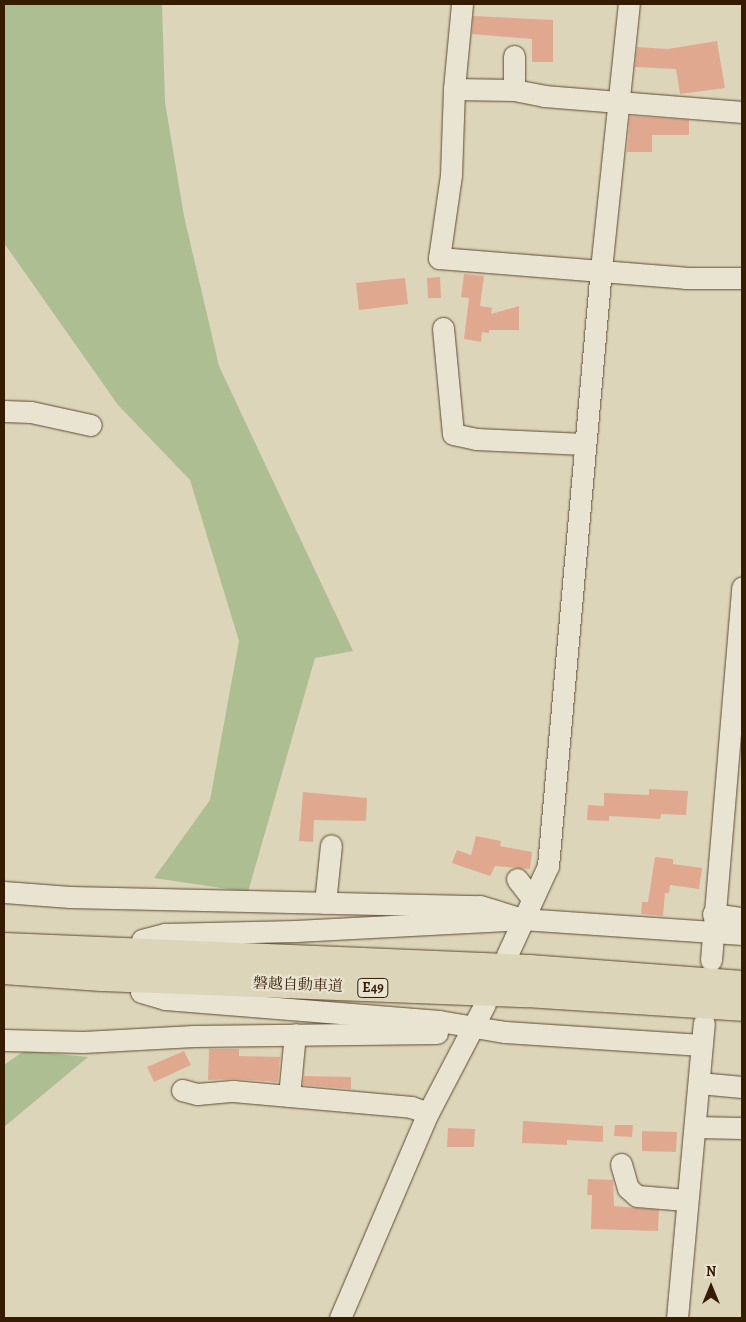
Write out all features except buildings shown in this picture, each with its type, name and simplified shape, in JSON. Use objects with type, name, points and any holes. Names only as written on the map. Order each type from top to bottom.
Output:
[{"type":"highway","name":"磐越自動車道","points":[[4,947],[529,969],[742,985]]},
{"type":"highway","name":"磐越自動車道","points":[[4,970],[102,977],[527,994],[742,1007]]},
{"type":"street","points":[[462,4],[454,89],[451,174],[439,258],[601,269],[685,278],[742,278]]},
{"type":"street","points":[[507,954],[548,866],[584,444],[618,102],[630,4]]},
{"type":"street","points":[[514,56],[514,90]]},
{"type":"street","points":[[454,89],[514,90],[618,102],[742,112]]},
{"type":"street","points":[[443,328],[453,434],[476,439],[584,444]]},
{"type":"street","points":[[4,411],[31,412],[91,425]]},
{"type":"street","points":[[711,960],[712,922],[742,587]]},
{"type":"street","points":[[325,903],[331,844]]},
{"type":"street","points":[[4,877],[40,885],[46,896]]},
{"type":"street","points":[[517,878],[532,898]]},
{"type":"street","points":[[4,892],[46,896],[480,906],[522,919]]},
{"type":"street","points":[[142,940],[165,934],[296,931],[522,919],[712,922],[742,918]]},
{"type":"street","points":[[712,922],[742,934]]},
{"type":"street","points":[[141,992],[165,1000],[475,1025],[505,1032],[702,1045]]},
{"type":"street","points":[[340,1318],[428,1113],[485,1004]]},
{"type":"street","points":[[677,1318],[686,1200],[695,1126],[704,1022]]},
{"type":"street","points":[[4,1040],[83,1042],[295,1034],[456,1034],[475,1025]]},
{"type":"street","points":[[289,1096],[295,1034]]},
{"type":"street","points":[[699,1083],[742,1088]]},
{"type":"street","points":[[182,1090],[197,1094],[233,1091],[411,1107],[428,1113]]},
{"type":"street","points":[[695,1126],[742,1128]]},
{"type":"street","points":[[621,1164],[628,1188],[637,1196],[686,1200]]},
{"type":"green space","points":[[4,4],[162,4],[165,102],[184,216],[219,366],[353,651],[315,658],[248,892],[154,878],[210,800],[239,641],[190,480],[118,405],[4,243]]},
{"type":"green space","points":[[24,1051],[88,1057],[4,1127],[4,1065]]}]
